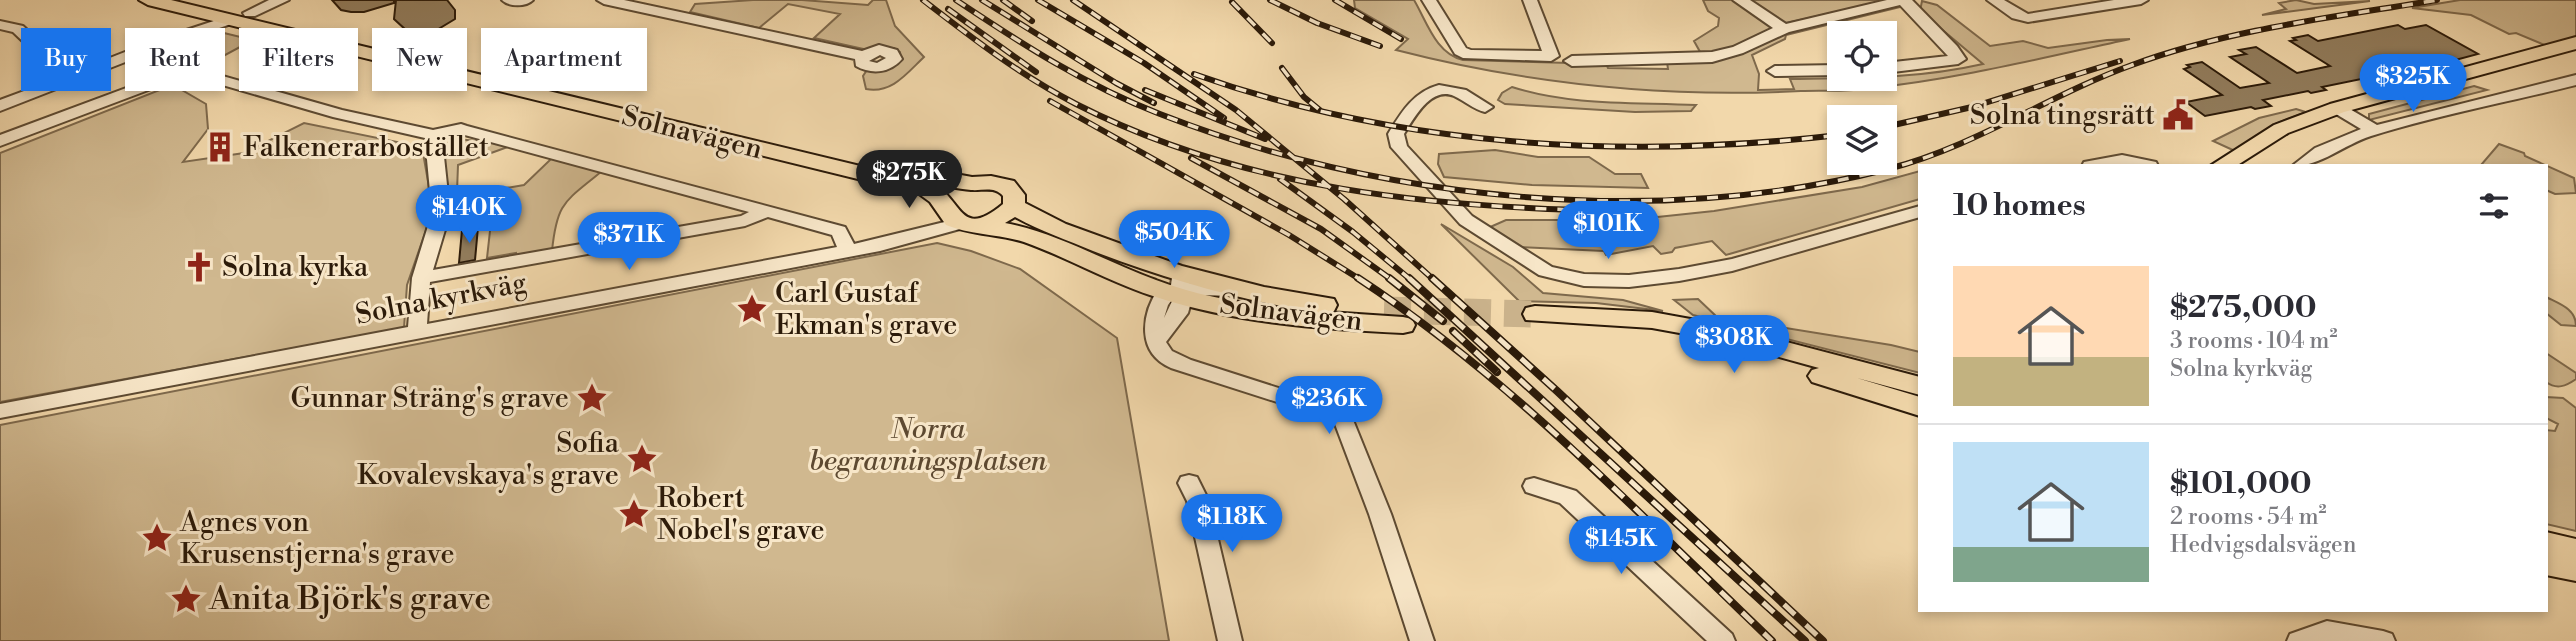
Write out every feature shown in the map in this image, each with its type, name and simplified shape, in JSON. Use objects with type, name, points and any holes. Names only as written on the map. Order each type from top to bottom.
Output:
[{"type":"main road","name":"Solnavägen","points":[[148,0],[234,15],[918,174],[972,184],[991,183],[1006,186],[1014,195],[1013,206],[1033,219],[1150,265],[1266,295],[1339,307],[1384,310]]},
{"type":"main road","name":"Solnavägen","points":[[196,0],[234,15],[927,190],[938,196],[958,216],[1017,232],[1128,278],[1149,290],[1289,317],[1403,325]]},
{"type":"main road","points":[[2224,164],[2281,129],[2576,43]]},
{"type":"main road","points":[[2247,164],[2336,112],[2576,52]]},
{"type":"main road","points":[[972,184],[958,191],[958,216],[1002,216],[1013,206]]},
{"type":"main road","points":[[1918,385],[1718,332],[1652,320],[1542,320],[1652,333],[1714,345],[1918,406]]},
{"type":"main road","points":[[2548,543],[2576,550]]},
{"type":"main road","points":[[2548,563],[2576,569]]},
{"type":"street","points":[[200,28],[269,0]]},
{"type":"street","points":[[234,15],[282,0]]},
{"type":"street","points":[[509,0],[526,0]]},
{"type":"street","points":[[604,0],[863,56]]},
{"type":"street","points":[[1429,0],[1460,51],[1468,55],[1551,56],[1530,0]]},
{"type":"street","points":[[1740,0],[1784,29]]},
{"type":"street","points":[[1572,61],[1683,60],[1712,57],[1738,50],[1784,29],[1905,0],[1952,49],[1958,59],[1897,67]]},
{"type":"street","points":[[1994,0],[2017,15],[2028,18],[2141,0]]},
{"type":"street","points":[[0,25],[21,32]]},
{"type":"street","points":[[1775,71],[1827,70]]},
{"type":"street","points":[[2303,164],[2321,152],[2369,131],[2576,80]]},
{"type":"street","points":[[225,81],[339,114],[433,135],[461,129],[839,231],[848,251]]},
{"type":"street","points":[[1485,107],[1458,92],[1441,88],[1429,92],[1396,134],[1399,148],[1466,220],[1546,271],[1560,277],[1628,281],[1663,279],[1752,258],[1918,212]]},
{"type":"street","points":[[0,106],[38,91]]},
{"type":"street","points":[[0,141],[132,91]]},
{"type":"street","points":[[2336,112],[2369,131]]},
{"type":"street","points":[[417,332],[421,278],[440,212],[433,135]]},
{"type":"street","points":[[2101,164],[2122,160],[2141,164]]},
{"type":"street","points":[[421,278],[744,221],[765,212]]},
{"type":"street","name":"Solna kyrkväg","points":[[0,411],[848,251],[892,242],[958,216]]},
{"type":"street","points":[[1150,265],[1179,282],[1154,318],[1158,350],[1166,358],[1337,414],[1344,420],[1380,514],[1422,641]]},
{"type":"street","points":[[1173,294],[1266,295]]},
{"type":"street","points":[[1157,340],[1182,309],[1173,294]]},
{"type":"street","points":[[1189,483],[1198,501],[1230,641]]},
{"type":"street","points":[[1534,486],[1569,497],[1723,641]]},
{"type":"street","points":[[2300,641],[2331,636],[2383,641]]},
{"type":"green space","points":[[802,0],[868,5],[873,0],[886,0],[895,26],[924,57],[891,85],[875,90],[866,89],[863,76],[867,70],[894,65],[901,59],[900,52],[894,48],[868,50],[814,38],[840,14],[788,4],[759,28],[690,12],[695,4]]},
{"type":"green space","points":[[1354,0],[1414,0],[1439,44],[1454,57],[1463,60],[1606,64],[1608,68],[1668,69],[1667,62],[1704,59],[1694,41],[1718,26],[1719,18],[1708,11],[1703,0],[1734,0],[1782,32],[1900,3],[1904,6],[1843,21],[1827,21],[1827,25],[1786,35],[1785,39],[1752,55],[1759,74],[1758,90],[1794,89],[1790,79],[1827,78],[1827,91],[1750,93],[1597,86],[1446,62],[1396,50],[1408,39],[1355,8]]},
{"type":"green space","points":[[1745,0],[1889,0],[1782,24]]},
{"type":"green space","points":[[2296,0],[2314,4],[2370,1],[2262,15],[2286,9],[2279,3]]},
{"type":"green space","points":[[2460,0],[2576,0],[2576,38],[2547,46],[2516,33],[2509,34],[2471,15],[2412,8]]},
{"type":"green space","points":[[1922,1],[1937,5],[1990,46],[2023,41],[2048,48],[2130,39],[2031,61],[1898,85],[1897,76],[1983,64],[1920,11]]},
{"type":"green space","points":[[225,33],[239,37],[239,48],[225,55]]},
{"type":"green space","points":[[2474,86],[2487,90],[2369,120],[2369,114]]},
{"type":"green space","points":[[1512,87],[1580,100],[1696,105],[1691,111],[1635,112],[1505,104],[1498,100],[1502,93]]},
{"type":"green space","points":[[157,91],[183,91],[206,104],[208,129],[183,162],[244,153],[304,123],[422,147],[433,210],[407,285],[404,328],[0,402],[0,153]]},
{"type":"green space","points":[[2296,109],[2306,112],[2275,124],[2235,151],[2213,141],[2259,118]]},
{"type":"green space","points":[[458,139],[513,145],[458,165],[457,192],[447,195],[440,147]]},
{"type":"green space","points":[[2499,144],[2524,153],[2543,164],[2482,164]]},
{"type":"green space","points":[[1495,150],[1538,157],[1589,157],[1615,174],[1641,174],[1648,188],[1532,185],[1444,177],[1438,164],[1439,154]]},
{"type":"green space","points":[[552,158],[602,171],[571,197],[560,212],[552,251],[516,257],[516,253],[487,258],[491,222],[442,231],[449,210],[501,207],[506,188],[524,185]]},
{"type":"green space","points":[[2548,166],[2574,178],[2576,193],[2555,194],[2548,191]]},
{"type":"green space","points":[[1918,172],[1918,200],[1726,255],[1712,241],[1675,248],[1672,252],[1661,254],[1653,246],[1606,255],[1604,251],[1520,247],[1488,228],[1506,220],[1629,220],[1714,211],[1862,187]]},
{"type":"green space","points":[[1441,224],[1513,267],[1543,293],[1623,300],[1663,311],[1596,303],[1519,301]]},
{"type":"green space","name":"Norra begravningsplatsen","points":[[937,243],[971,251],[1020,269],[1117,338],[1169,641],[0,641],[0,425]]},
{"type":"green space","points":[[2548,298],[2573,315],[2576,326],[2561,325],[2548,315]]},
{"type":"green space","points":[[1698,299],[1717,317],[1918,352],[1918,372],[1693,315],[1674,300]]},
{"type":"green space","points":[[2548,354],[2576,373],[2576,379],[2569,384],[2554,386],[2548,383]]},
{"type":"green space","points":[[2548,397],[2563,398],[2576,408],[2576,531],[2548,524],[2548,430],[2555,431],[2558,424],[2548,419]]},
{"type":"building","points":[[332,0],[394,0],[394,3],[364,12],[351,12],[341,10]]},
{"type":"building","points":[[396,0],[447,0],[455,10],[455,19],[440,28],[404,28],[394,19]]},
{"type":"building","points":[[2398,25],[2405,29],[2426,25],[2478,54],[2384,79],[2367,82],[2361,79],[2322,87],[2326,90],[2263,100],[2271,106],[2255,109],[2251,107],[2205,116],[2186,102],[2222,95],[2184,69],[2190,67],[2187,65],[2202,62],[2240,88],[2269,83],[2230,57],[2246,54],[2239,50],[2256,47],[2297,73],[2330,66],[2290,41],[2296,40],[2293,38],[2308,35],[2318,41]]},
{"type":"building","points":[[478,227],[475,260],[459,263],[462,230]]},
{"type":"tunnel","points":[[1384,310],[1535,314]]},
{"type":"railway","points":[[923,0],[1035,81],[1076,104],[1140,133],[1206,157],[1329,186]]},
{"type":"railway","points":[[956,0],[1030,48],[1132,103],[1246,144],[1292,157]]},
{"type":"railway","points":[[982,0],[1116,83],[1154,103]]},
{"type":"railway","points":[[1003,0],[1032,21]]},
{"type":"railway","points":[[1038,0],[1144,63],[1224,118]]},
{"type":"railway","points":[[1073,0],[1236,110],[1292,157]]},
{"type":"railway","points":[[1270,0],[1317,23],[1380,46]]},
{"type":"railway","points":[[1335,0],[1401,39]]},
{"type":"railway","points":[[1292,157],[1335,168],[1427,185],[1520,197],[1614,201],[1708,198],[1799,187],[1888,169],[1951,148],[2101,77],[2169,53],[2283,25],[2437,0]]},
{"type":"railway","points":[[1232,2],[1272,43]]},
{"type":"railway","points":[[948,9],[1036,72]]},
{"type":"railway","points":[[1897,124],[1972,107],[2120,61]]},
{"type":"railway","points":[[1282,68],[1304,97],[1321,111]]},
{"type":"railway","points":[[1194,74],[1272,99],[1321,111]]},
{"type":"railway","points":[[1145,90],[1265,139]]},
{"type":"railway","points":[[1050,101],[1289,235],[1360,279]]},
{"type":"railway","points":[[1321,111],[1431,132],[1594,146],[1758,143],[1827,136]]},
{"type":"railway","points":[[1292,157],[1329,186]]},
{"type":"railway","points":[[1191,158],[1321,229],[1392,280]]},
{"type":"railway","points":[[1280,179],[1353,232],[1411,280]]},
{"type":"railway","points":[[1329,186],[1411,199],[1481,205],[1621,211]]},
{"type":"railway","points":[[1329,186],[1434,280]]},
{"type":"railway","points":[[1389,278],[1443,321]]},
{"type":"railway","points":[[1409,278],[1805,641]]},
{"type":"railway","points":[[1432,278],[1557,391],[1823,641]]},
{"type":"railway","points":[[1360,279],[1415,317],[1522,404],[1624,497],[1772,641]]},
{"type":"railway","points":[[1453,331],[1497,372]]},
{"type":"place","name":"Solna tingsrätt","points":[[2178,115]]},
{"type":"place","name":"Falkenerarbostället","points":[[220,147]]},
{"type":"place","name":"Solna kyrka","points":[[199,267]]},
{"type":"place","name":"Carl Gustaf Ekman's grave","points":[[752,309]]},
{"type":"place","name":"Gunnar Sträng's grave","points":[[592,398]]},
{"type":"place","name":"Sofia Kovalevskaya's grave","points":[[642,459]]},
{"type":"place","name":"Robert Nobel's grave","points":[[634,514]]},
{"type":"place","name":"Agnes von Krusenstjerna's grave","points":[[157,538]]},
{"type":"place","name":"Anita Björk's grave","points":[[186,599]]}]
